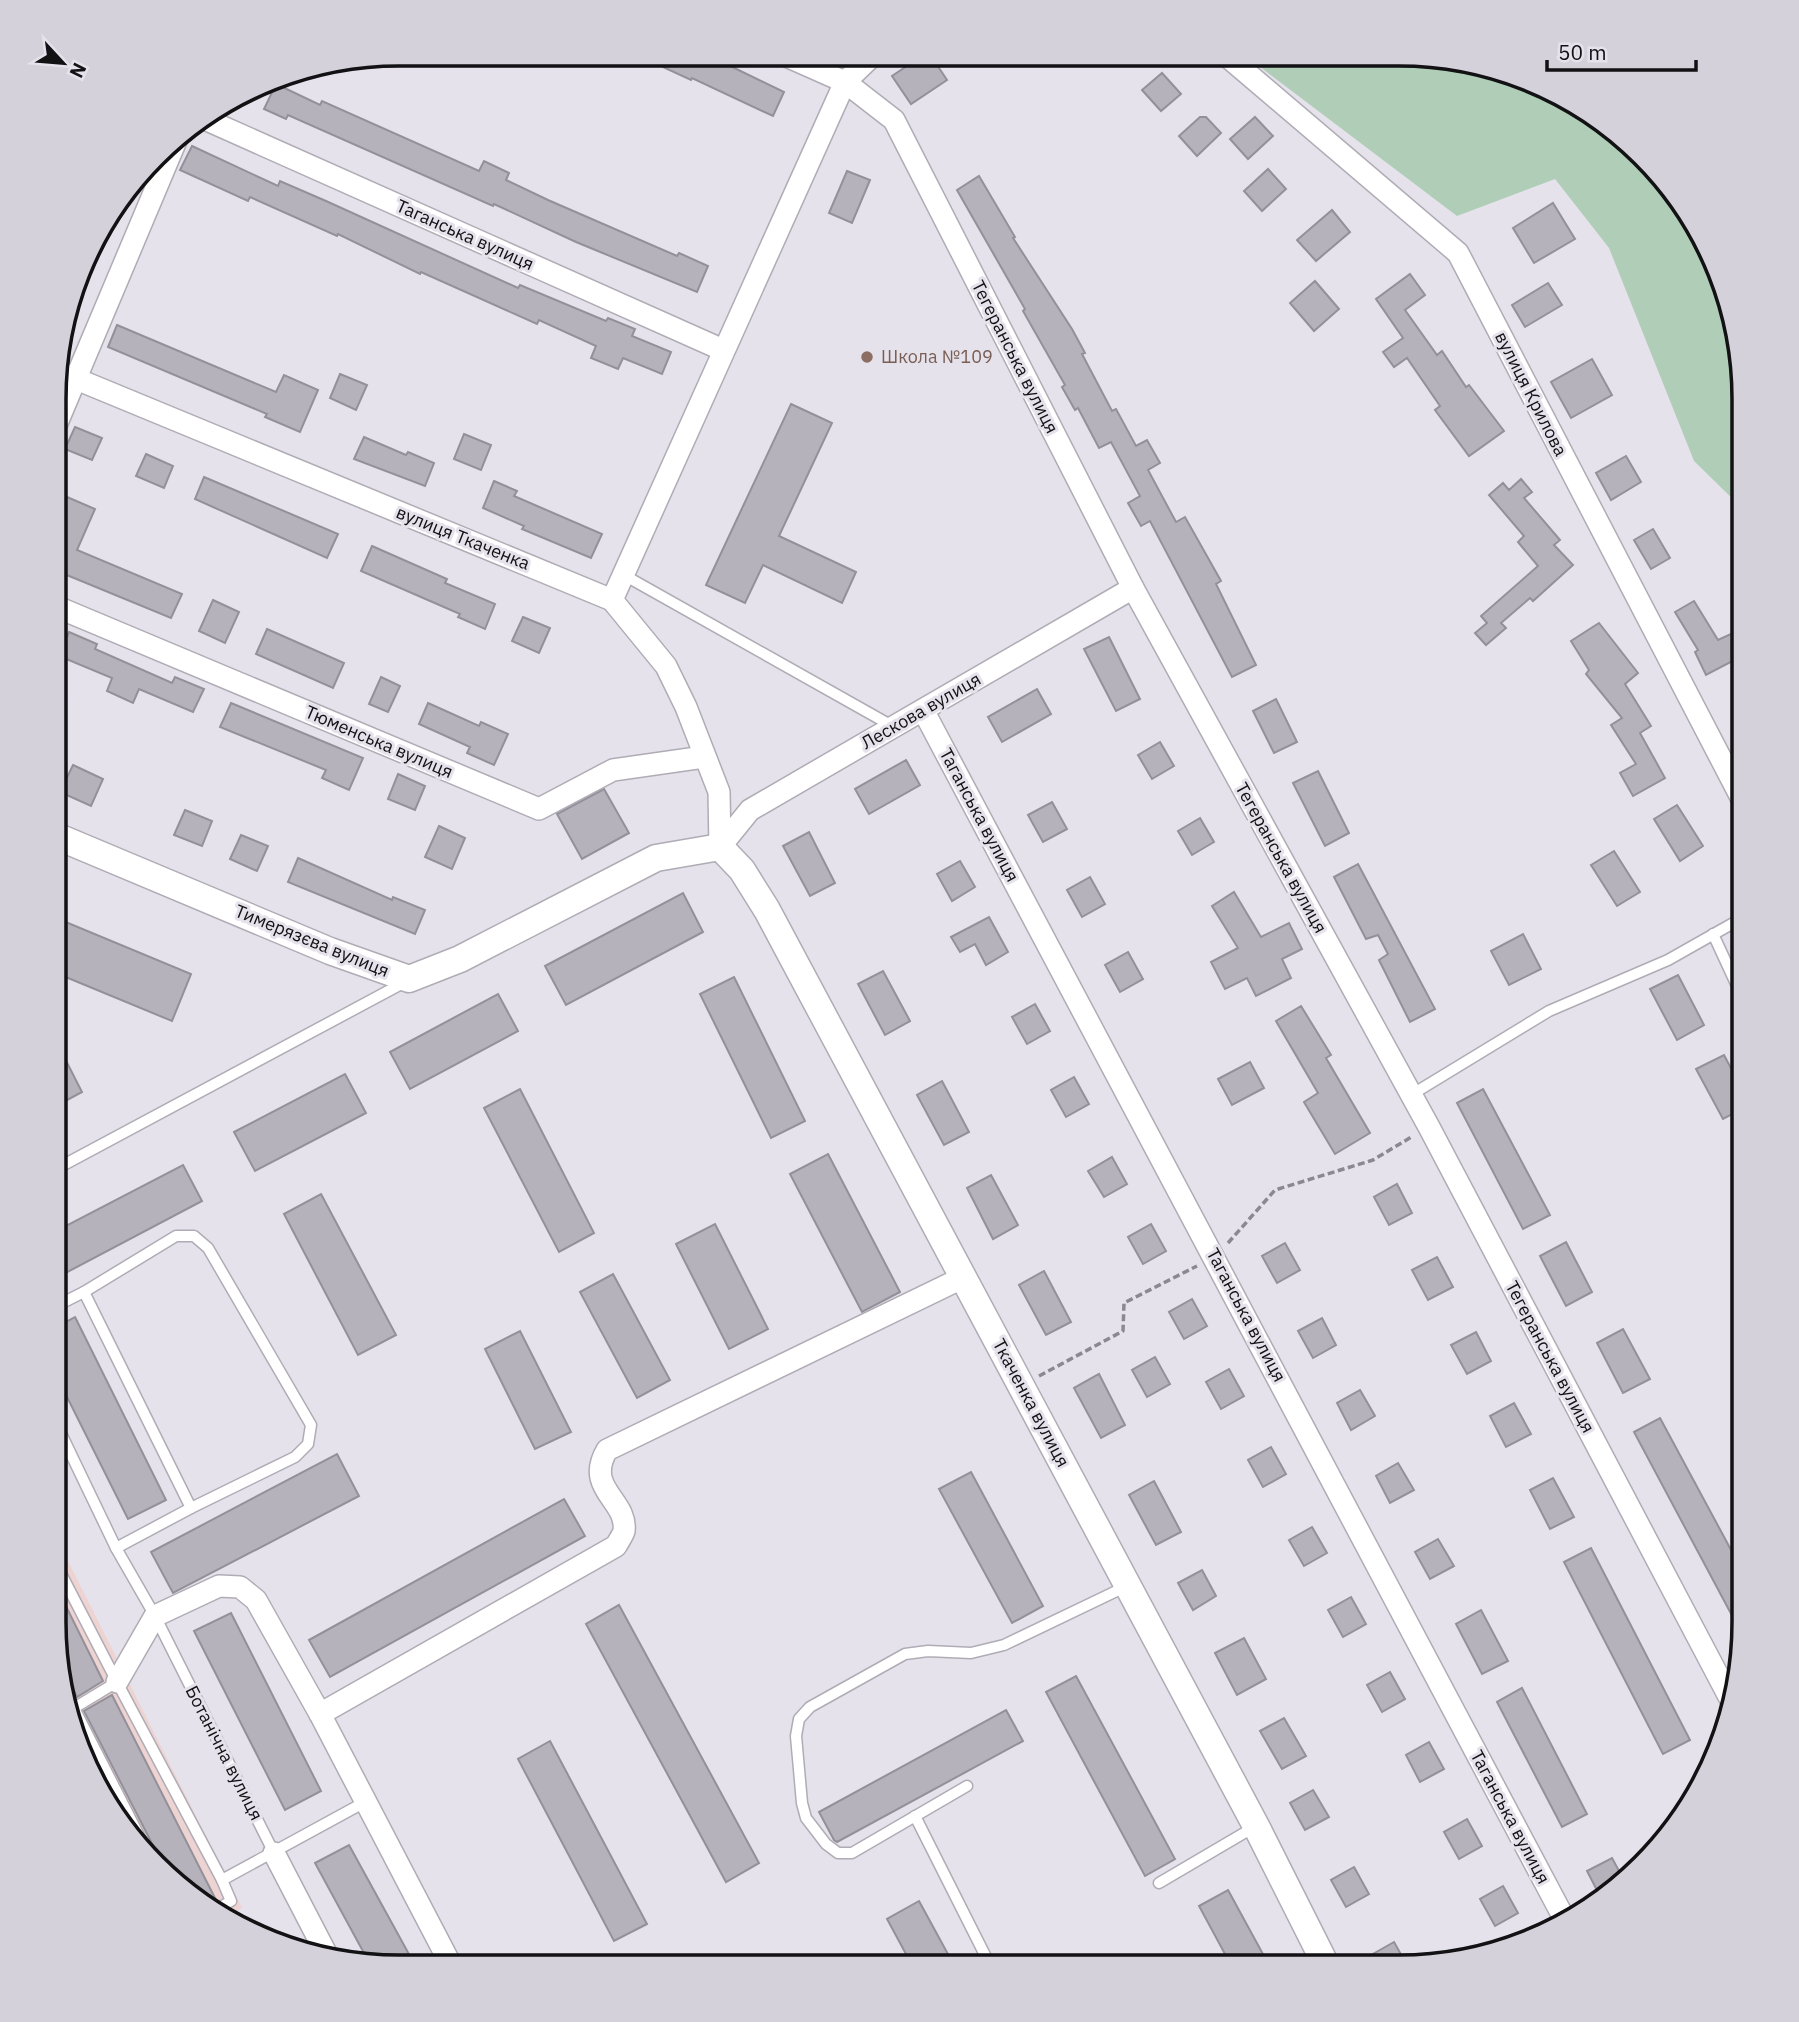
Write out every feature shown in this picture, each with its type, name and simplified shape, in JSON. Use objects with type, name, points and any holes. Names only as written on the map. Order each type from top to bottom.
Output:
[{"type":"street","name":"Тегеранська вулиця","points":[[809,66],[845,82],[894,120],[1133,588],[1429,1127],[1725,1690]]},
{"type":"street","points":[[612,600],[845,82],[862,66]]},
{"type":"street","name":"вулиця Крилова","points":[[1238,66],[1458,253],[1732,780]]},
{"type":"street","name":"Таганська вулиця","points":[[214,123],[723,350]]},
{"type":"street","points":[[67,374],[166,162]]},
{"type":"street","name":"вулиця Ткаченка","points":[[67,375],[612,600],[666,666],[686,707],[719,792],[720,848]]},
{"type":"street","name":"Лескова вулиця","points":[[720,848],[750,810],[1133,588]]},
{"type":"street","name":"Тюменська вулиця","points":[[66,611],[539,809],[612,770],[704,757]]},
{"type":"street","name":"Таганська вулиця","points":[[923,710],[1561,1913]]},
{"type":"street","name":"Тимерязєва вулиця","points":[[66,840],[330,951],[409,979],[460,959],[656,858],[720,848]]},
{"type":"street","name":"Ткаченка вулиця","points":[[720,848],[743,870],[767,910],[1256,1826],[1321,1955]]},
{"type":"street","points":[[320,1714],[616,1546],[624,1531],[621,1515],[600,1478],[599,1463],[607,1450],[964,1277]]},
{"type":"street","points":[[117,1682],[155,1616],[219,1586],[240,1587],[256,1600],[320,1714],[446,1955]]},
{"type":"street","name":"Ботанічна вулиця","points":[[274,1853],[322,1946]]},
{"type":"lane","points":[[622,574],[894,727]]},
{"type":"lane","points":[[1411,1095],[1549,1011],[1668,960],[1732,924]]},
{"type":"lane","points":[[1713,934],[1732,976]]},
{"type":"lane","points":[[66,1164],[409,979]]},
{"type":"lane","points":[[66,1301],[176,1236],[194,1236],[208,1248],[311,1425],[309,1444],[295,1457],[116,1548]]},
{"type":"lane","points":[[84,1292],[191,1508]]},
{"type":"lane","name":"Ботанічна вулиця","points":[[66,1444],[116,1548],[155,1616],[274,1853]]},
{"type":"lane","points":[[66,1583],[222,1880],[231,1901],[224,1905]]},
{"type":"lane","points":[[967,1786],[852,1853],[838,1853],[826,1843],[806,1818],[802,1803],[796,1736],[799,1719],[810,1707],[905,1654],[928,1651],[971,1653],[1004,1645],[1128,1585]]},
{"type":"lane","points":[[77,1706],[117,1682]]},
{"type":"lane","points":[[90,1746],[126,1811]]},
{"type":"lane","points":[[222,1880],[365,1802]]},
{"type":"lane","points":[[915,1816],[985,1955]]},
{"type":"lane","points":[[1159,1884],[1256,1826]]},
{"type":"path","points":[[1021,1385],[1123,1331],[1124,1303],[1215,1257],[1275,1190],[1373,1160],[1429,1127]]},
{"type":"shaded area","points":[[66,1557],[242,1908],[233,1911],[197,1887],[164,1858],[135,1825],[101,1770],[84,1729],[69,1666]]},
{"type":"green space","points":[[1259,66],[1421,67],[1486,78],[1527,92],[1566,111],[1619,149],[1664,197],[1688,233],[1715,293],[1726,335],[1732,378],[1732,498],[1694,461],[1609,248],[1555,179],[1457,216]]},
{"type":"building","points":[[661,66],[730,66],[784,92],[773,116],[692,78],[691,80]]},
{"type":"building","points":[[907,66],[938,66],[947,80],[911,104],[892,76]]},
{"type":"building","points":[[1162,73],[1181,94],[1161,111],[1142,90]]},
{"type":"building","points":[[284,88],[320,105],[322,101],[479,171],[484,161],[509,173],[506,180],[548,200],[677,256],[679,253],[708,266],[697,292],[576,242],[288,115],[286,119],[264,109],[272,92]]},
{"type":"building","points":[[1200,117],[1206,117],[1221,133],[1197,156],[1179,136]]},
{"type":"building","points":[[1255,117],[1273,136],[1248,159],[1230,139]]},
{"type":"building","points":[[192,146],[278,186],[280,181],[326,201],[518,288],[520,285],[606,321],[608,318],[635,329],[632,336],[671,352],[662,374],[623,358],[618,369],[591,358],[596,346],[539,320],[537,324],[421,272],[420,274],[338,234],[337,236],[250,197],[248,201],[180,170]]},
{"type":"building","points":[[1268,169],[1286,189],[1262,211],[1244,191]]},
{"type":"building","points":[[847,171],[870,180],[852,223],[829,213]]},
{"type":"building","points":[[979,176],[1015,237],[1013,238],[1072,329],[1112,411],[1116,409],[1136,446],[1147,440],[1160,463],[1148,470],[1176,522],[1185,517],[1221,581],[1216,584],[1256,665],[1232,677],[1150,521],[1141,526],[1128,503],[1140,496],[1111,442],[1099,448],[1078,408],[1075,410],[1062,387],[1065,385],[1023,311],[1025,309],[957,190]]},
{"type":"building","points":[[1553,203],[1575,239],[1534,263],[1513,228]]},
{"type":"building","points":[[1332,210],[1350,232],[1316,261],[1297,240]]},
{"type":"building","points":[[1410,274],[1425,295],[1405,310],[1437,355],[1442,351],[1466,387],[1469,385],[1504,431],[1469,456],[1435,410],[1440,406],[1407,358],[1394,367],[1383,352],[1403,338],[1376,299]]},
{"type":"building","points":[[1315,281],[1339,309],[1314,331],[1290,303]]},
{"type":"building","points":[[1548,283],[1562,305],[1525,327],[1512,305]]},
{"type":"building","points":[[117,325],[276,392],[284,375],[318,390],[300,432],[265,417],[267,414],[108,347]]},
{"type":"building","points":[[1592,359],[1612,395],[1571,418],[1551,382]]},
{"type":"building","points":[[340,374],[367,385],[356,410],[330,398]]},
{"type":"building","points":[[791,404],[832,423],[779,536],[856,572],[842,603],[763,565],[745,603],[706,585]]},
{"type":"building","points":[[75,427],[102,438],[92,460],[66,449]]},
{"type":"building","points":[[464,434],[491,445],[481,470],[454,459]]},
{"type":"building","points":[[364,437],[406,455],[408,452],[434,463],[425,486],[354,459]]},
{"type":"building","points":[[146,454],[173,466],[164,488],[136,476]]},
{"type":"building","points":[[1626,456],[1641,482],[1611,500],[1596,473]]},
{"type":"building","points":[[204,477],[338,534],[327,558],[195,499]]},
{"type":"building","points":[[1521,479],[1532,492],[1524,498],[1560,540],[1554,545],[1573,565],[1533,601],[1530,598],[1501,623],[1506,628],[1486,645],[1475,633],[1487,623],[1481,616],[1538,566],[1518,542],[1524,536],[1489,495],[1503,483],[1509,490]]},
{"type":"building","points":[[494,481],[517,491],[514,496],[602,534],[591,558],[522,529],[524,526],[483,508]]},
{"type":"building","points":[[67,497],[95,509],[77,550],[182,594],[171,618],[66,575]]},
{"type":"building","points":[[1653,529],[1670,558],[1651,569],[1634,540]]},
{"type":"building","points":[[372,546],[447,579],[445,583],[495,604],[485,629],[458,617],[460,614],[361,571]]},
{"type":"building","points":[[213,600],[239,612],[225,643],[199,631]]},
{"type":"building","points":[[1694,601],[1718,640],[1732,633],[1732,661],[1706,675],[1695,652],[1698,650],[1675,612]]},
{"type":"building","points":[[523,617],[550,628],[539,653],[512,641]]},
{"type":"building","points":[[1599,623],[1638,673],[1625,684],[1651,726],[1640,733],[1665,778],[1633,796],[1620,773],[1636,764],[1611,725],[1622,718],[1586,674],[1589,670],[1571,641]]},
{"type":"building","points":[[267,629],[344,663],[333,688],[256,654]]},
{"type":"building","points":[[69,632],[97,644],[95,649],[172,683],[175,677],[204,689],[193,712],[139,689],[133,703],[107,691],[112,678],[66,659],[66,639]]},
{"type":"building","points":[[1109,637],[1140,699],[1116,711],[1084,649]]},
{"type":"building","points":[[381,677],[400,686],[388,712],[369,704]]},
{"type":"building","points":[[1037,689],[1051,714],[1002,742],[988,717]]},
{"type":"building","points":[[1276,699],[1297,742],[1274,753],[1253,711]]},
{"type":"building","points":[[231,703],[363,758],[349,790],[322,778],[326,770],[220,727]]},
{"type":"building","points":[[428,703],[479,726],[481,722],[508,734],[494,765],[467,753],[470,747],[419,724]]},
{"type":"building","points":[[1160,742],[1174,766],[1152,779],[1138,755]]},
{"type":"building","points":[[906,760],[920,785],[869,814],[855,789]]},
{"type":"building","points":[[73,765],[103,779],[91,806],[66,795],[66,780]]},
{"type":"building","points":[[1318,771],[1349,833],[1325,846],[1293,783]]},
{"type":"building","points":[[398,774],[425,786],[415,810],[388,799]]},
{"type":"building","points":[[604,789],[629,833],[582,859],[557,814]]},
{"type":"building","points":[[1052,802],[1067,829],[1043,842],[1028,815]]},
{"type":"building","points":[[1677,805],[1703,846],[1680,861],[1654,819]]},
{"type":"building","points":[[185,810],[212,821],[202,846],[174,835]]},
{"type":"building","points":[[1200,818],[1214,842],[1192,855],[1178,831]]},
{"type":"building","points":[[439,826],[465,838],[452,869],[425,857]]},
{"type":"building","points":[[809,832],[835,883],[810,896],[783,846]]},
{"type":"building","points":[[241,835],[268,846],[257,871],[230,859]]},
{"type":"building","points":[[1614,851],[1640,892],[1617,906],[1591,865]]},
{"type":"building","points":[[298,858],[392,900],[393,897],[425,910],[415,934],[288,882]]},
{"type":"building","points":[[960,861],[975,887],[952,901],[937,874]]},
{"type":"building","points":[[1358,864],[1435,1009],[1410,1022],[1379,960],[1388,954],[1378,935],[1366,939],[1334,877]]},
{"type":"building","points":[[1090,877],[1105,904],[1082,917],[1067,890]]},
{"type":"building","points":[[1234,892],[1261,937],[1289,923],[1302,949],[1282,959],[1291,978],[1256,996],[1247,978],[1225,989],[1211,962],[1238,948],[1212,906]]},
{"type":"building","points":[[683,893],[703,932],[566,1005],[545,966]]},
{"type":"building","points":[[989,917],[1008,952],[986,965],[975,944],[960,952],[951,937]]},
{"type":"building","points":[[66,922],[191,974],[172,1021],[66,977]]},
{"type":"building","points":[[1523,934],[1541,969],[1509,985],[1491,951]]},
{"type":"building","points":[[1128,952],[1143,979],[1120,992],[1105,965]]},
{"type":"building","points":[[883,971],[910,1021],[885,1035],[858,984]]},
{"type":"building","points":[[1678,975],[1704,1025],[1677,1040],[1650,989]]},
{"type":"building","points":[[734,977],[805,1121],[771,1138],[700,994]]},
{"type":"building","points":[[498,994],[518,1031],[410,1089],[390,1052]]},
{"type":"building","points":[[1035,1004],[1050,1031],[1027,1044],[1012,1017]]},
{"type":"building","points":[[1301,1006],[1331,1055],[1326,1058],[1370,1133],[1335,1154],[1304,1102],[1318,1093],[1276,1021]]},
{"type":"building","points":[[1724,1055],[1732,1070],[1732,1114],[1723,1119],[1696,1069]]},
{"type":"building","points":[[66,1061],[82,1092],[66,1101]]},
{"type":"building","points":[[1250,1062],[1264,1088],[1232,1105],[1218,1079]]},
{"type":"building","points":[[345,1074],[366,1113],[255,1171],[234,1132]]},
{"type":"building","points":[[1074,1077],[1089,1104],[1066,1117],[1051,1090]]},
{"type":"building","points":[[942,1081],[969,1132],[944,1145],[917,1095]]},
{"type":"building","points":[[520,1089],[594,1233],[559,1252],[484,1108]]},
{"type":"building","points":[[1483,1089],[1550,1215],[1523,1229],[1457,1103]]},
{"type":"building","points":[[828,1154],[900,1292],[862,1312],[790,1174]]},
{"type":"building","points":[[1112,1157],[1127,1184],[1104,1197],[1088,1171]]},
{"type":"building","points":[[183,1165],[202,1201],[66,1273],[66,1226]]},
{"type":"building","points":[[991,1175],[1018,1225],[993,1239],[967,1188]]},
{"type":"building","points":[[1397,1184],[1412,1213],[1389,1225],[1374,1197]]},
{"type":"building","points":[[321,1194],[396,1335],[358,1355],[284,1214]]},
{"type":"building","points":[[715,1224],[768,1329],[729,1349],[676,1244]]},
{"type":"building","points":[[1151,1224],[1166,1251],[1143,1264],[1128,1237]]},
{"type":"building","points":[[1566,1242],[1592,1292],[1566,1306],[1540,1256]]},
{"type":"building","points":[[1285,1243],[1300,1270],[1277,1283],[1262,1256]]},
{"type":"building","points":[[1437,1257],[1453,1287],[1428,1300],[1412,1270]]},
{"type":"building","points":[[1044,1271],[1071,1322],[1046,1335],[1019,1285]]},
{"type":"building","points":[[613,1274],[670,1380],[637,1398],[580,1292]]},
{"type":"building","points":[[1192,1299],[1207,1326],[1184,1339],[1169,1312]]},
{"type":"building","points":[[75,1317],[166,1500],[128,1519],[66,1395],[66,1322]]},
{"type":"building","points":[[1322,1318],[1336,1345],[1313,1358],[1298,1331]]},
{"type":"building","points":[[1623,1329],[1650,1379],[1623,1393],[1597,1343]]},
{"type":"building","points":[[520,1331],[571,1432],[535,1449],[485,1349]]},
{"type":"building","points":[[1476,1332],[1491,1361],[1467,1374],[1451,1345]]},
{"type":"building","points":[[1155,1357],[1170,1384],[1147,1397],[1132,1370]]},
{"type":"building","points":[[1229,1369],[1244,1396],[1221,1409],[1206,1382]]},
{"type":"building","points":[[1099,1374],[1125,1425],[1101,1438],[1074,1388]]},
{"type":"building","points":[[1360,1390],[1375,1416],[1351,1430],[1337,1403]]},
{"type":"building","points":[[1514,1403],[1531,1434],[1506,1447],[1490,1416]]},
{"type":"building","points":[[1660,1418],[1732,1552],[1732,1616],[1634,1432]]},
{"type":"building","points":[[1271,1447],[1286,1474],[1263,1487],[1248,1460]]},
{"type":"building","points":[[337,1454],[359,1496],[173,1593],[151,1552]]},
{"type":"building","points":[[1398,1463],[1414,1490],[1390,1503],[1376,1476]]},
{"type":"building","points":[[971,1472],[1043,1606],[1012,1623],[939,1489]]},
{"type":"building","points":[[1553,1478],[1574,1517],[1550,1529],[1530,1490]]},
{"type":"building","points":[[1154,1481],[1181,1532],[1156,1545],[1129,1495]]},
{"type":"building","points":[[564,1499],[585,1536],[330,1677],[309,1640]]},
{"type":"building","points":[[1312,1527],[1327,1553],[1304,1566],[1289,1540]]},
{"type":"building","points":[[1438,1539],[1454,1566],[1430,1579],[1415,1552]]},
{"type":"building","points":[[1591,1548],[1690,1740],[1663,1754],[1564,1562]]},
{"type":"building","points":[[1202,1570],[1216,1596],[1193,1610],[1178,1583]]},
{"type":"building","points":[[1351,1597],[1366,1624],[1343,1637],[1328,1610]]},
{"type":"building","points":[[619,1605],[759,1863],[726,1882],[586,1624]]},
{"type":"building","points":[[66,1606],[103,1681],[77,1697],[69,1666]]},
{"type":"building","points":[[1481,1610],[1508,1661],[1482,1674],[1456,1624]]},
{"type":"building","points":[[231,1613],[321,1791],[285,1810],[194,1631]]},
{"type":"building","points":[[1244,1638],[1266,1679],[1237,1695],[1215,1653]]},
{"type":"building","points":[[1390,1672],[1405,1699],[1382,1712],[1367,1685]]},
{"type":"building","points":[[1076,1676],[1175,1859],[1145,1876],[1046,1692]]},
{"type":"building","points":[[1522,1688],[1587,1814],[1562,1827],[1497,1702]]},
{"type":"building","points":[[112,1695],[216,1899],[180,1873],[154,1847],[84,1711]]},
{"type":"building","points":[[1006,1710],[1023,1741],[837,1842],[834,1840],[819,1812]]},
{"type":"building","points":[[1284,1718],[1306,1756],[1282,1769],[1260,1731]]},
{"type":"building","points":[[550,1741],[647,1924],[614,1941],[518,1759]]},
{"type":"building","points":[[1429,1742],[1444,1769],[1420,1782],[1406,1755]]},
{"type":"building","points":[[1313,1790],[1329,1817],[1305,1830],[1290,1803]]},
{"type":"building","points":[[1467,1819],[1482,1846],[1459,1859],[1444,1832]]},
{"type":"building","points":[[349,1845],[409,1955],[364,1954],[315,1863]]},
{"type":"building","points":[[1612,1858],[1620,1872],[1597,1890],[1587,1871]]},
{"type":"building","points":[[1354,1867],[1369,1894],[1346,1907],[1331,1880]]},
{"type":"building","points":[[1503,1886],[1518,1913],[1495,1926],[1480,1899]]},
{"type":"building","points":[[1228,1890],[1263,1955],[1226,1955],[1199,1906]]},
{"type":"building","points":[[919,1901],[948,1955],[906,1955],[887,1919]]},
{"type":"building","points":[[1394,1942],[1401,1955],[1399,1955],[1371,1955]]},
{"type":"place","name":"Школа №109","points":[[867,357]]}]
